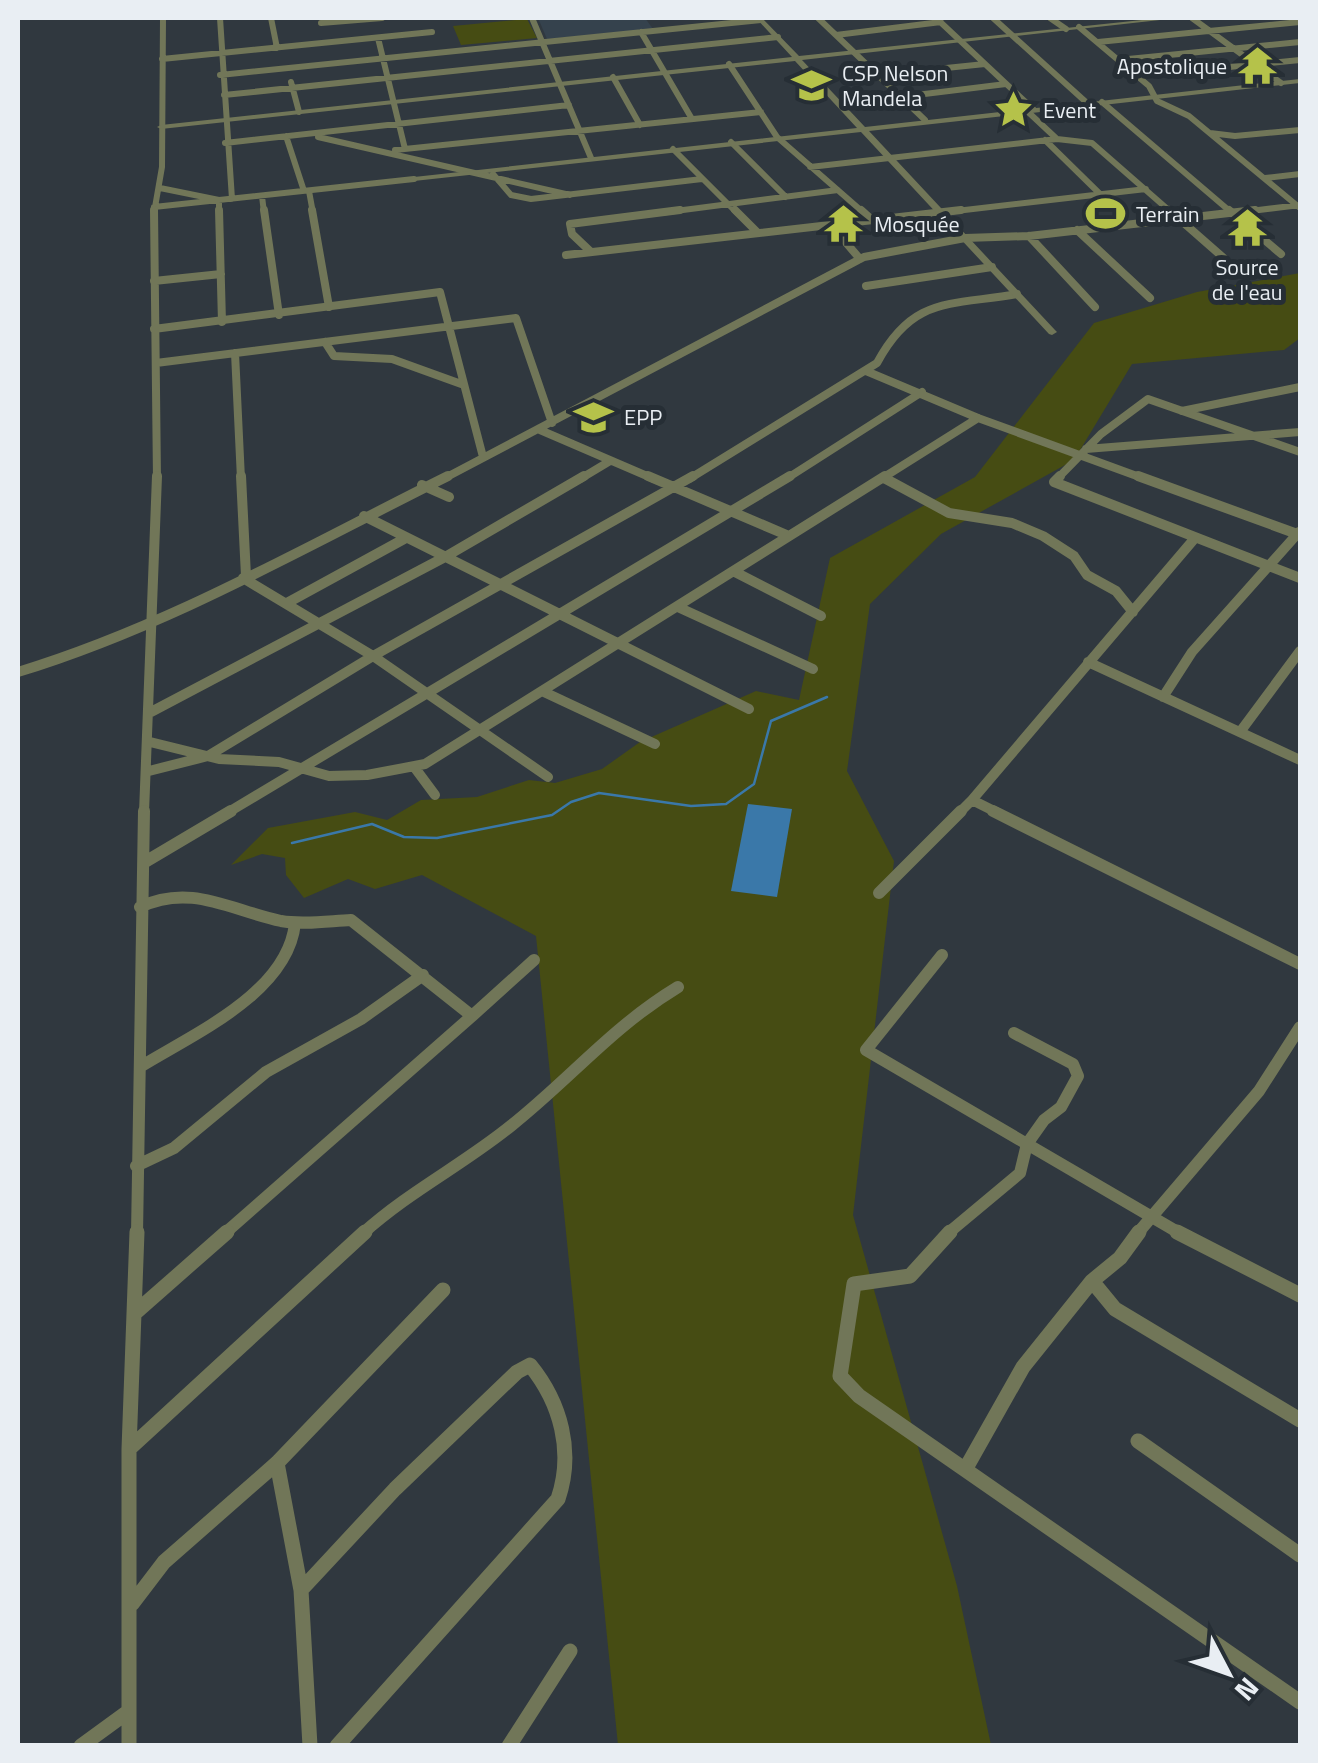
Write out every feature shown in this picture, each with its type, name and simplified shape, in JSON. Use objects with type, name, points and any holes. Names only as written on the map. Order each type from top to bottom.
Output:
[{"type":"street","points":[[129,1746],[127,1655],[132,1604],[128,1449],[136,1312],[140,907],[156,621],[154,207],[160,188],[163,18]]},
{"type":"street","points":[[220,18],[220,75],[232,199]]},
{"type":"street","points":[[271,18],[276,48]]},
{"type":"street","points":[[324,43],[321,20],[382,18]]},
{"type":"street","points":[[532,18],[591,158]]},
{"type":"street","points":[[709,18],[714,25]]},
{"type":"street","points":[[818,18],[925,120]]},
{"type":"street","points":[[993,18],[1088,103]]},
{"type":"street","points":[[1050,18],[1066,29]]},
{"type":"street","points":[[161,127],[1174,18]]},
{"type":"street","points":[[1192,18],[1281,83]]},
{"type":"street","points":[[220,75],[760,19],[1052,332]]},
{"type":"street","points":[[836,35],[938,20],[1057,138]]},
{"type":"street","points":[[1098,42],[1300,22]]},
{"type":"street","points":[[1079,28],[1123,61],[1149,86],[1152,96],[1210,133],[1299,206]]},
{"type":"street","points":[[162,59],[432,32]]},
{"type":"street","points":[[641,32],[692,119]]},
{"type":"street","points":[[224,95],[778,37]]},
{"type":"street","points":[[378,38],[405,149]]},
{"type":"street","points":[[1123,61],[1300,42]]},
{"type":"street","points":[[1138,76],[1300,60]]},
{"type":"street","points":[[729,64],[777,137],[871,220]]},
{"type":"street","points":[[878,75],[984,64]]},
{"type":"street","points":[[613,77],[640,125]]},
{"type":"street","points":[[154,207],[468,172],[492,173],[863,126],[1300,81]]},
{"type":"street","points":[[900,97],[1006,84]]},
{"type":"street","points":[[292,85],[299,112]]},
{"type":"street","points":[[1102,102],[1281,254]]},
{"type":"street","points":[[225,143],[569,105]]},
{"type":"street","points":[[395,150],[761,112]]},
{"type":"street","points":[[1210,133],[1235,136],[1300,130]]},
{"type":"street","points":[[304,134],[395,150],[468,172]]},
{"type":"street","points":[[286,136],[306,191],[329,308]]},
{"type":"street","points":[[810,167],[1057,138],[1092,143],[1226,260]]},
{"type":"street","points":[[1046,140],[1098,192]]},
{"type":"street","points":[[732,142],[786,197]]},
{"type":"street","points":[[673,149],[757,232]]},
{"type":"street","points":[[492,173],[502,189],[522,199],[702,179]]},
{"type":"street","points":[[492,173],[570,195]]},
{"type":"street","points":[[1265,178],[1300,174]]},
{"type":"street","points":[[160,188],[219,200]]},
{"type":"street","points":[[566,255],[1146,189]]},
{"type":"street","points":[[592,252],[572,234],[570,224],[838,190]]},
{"type":"street","points":[[262,196],[279,315]]},
{"type":"street","points":[[219,200],[222,322]]},
{"type":"street","points":[[18,672],[84,652],[156,621],[540,430],[860,259],[965,238],[1030,236],[1299,206]]},
{"type":"street","points":[[831,225],[860,259]]},
{"type":"street","points":[[1077,230],[1150,298]]},
{"type":"street","points":[[1030,236],[1096,307]]},
{"type":"street","points":[[866,286],[992,267]]},
{"type":"street","points":[[154,281],[221,274]]},
{"type":"street","points":[[154,329],[440,292],[483,457]]},
{"type":"street","points":[[149,771],[208,756],[373,656],[675,486],[866,371],[884,357],[892,336],[922,309],[1017,294]]},
{"type":"street","points":[[156,362],[516,318],[552,423]]},
{"type":"street","points":[[325,342],[334,356],[392,359],[464,385]]},
{"type":"street","points":[[235,353],[245,576]]},
{"type":"street","points":[[866,371],[978,418],[1083,452],[1300,533],[1274,568],[1234,605],[1172,678],[1163,697]]},
{"type":"street","points":[[1182,412],[1300,387]]},
{"type":"street","points":[[145,862],[922,392]]},
{"type":"street","points":[[1300,452],[1148,400],[1134,406],[1054,482],[1300,578]]},
{"type":"street","points":[[150,742],[208,756],[300,766],[319,774],[346,776],[415,768],[680,608],[978,418]]},
{"type":"street","points":[[540,430],[789,536]]},
{"type":"street","points":[[1083,452],[1300,432]]},
{"type":"street","points":[[151,712],[445,557],[610,461]]},
{"type":"street","points":[[886,479],[949,514],[1012,523],[1043,536],[1074,556],[1087,575],[1116,591],[1133,612]]},
{"type":"street","points":[[422,486],[449,498]]},
{"type":"street","points":[[364,516],[749,709]]},
{"type":"street","points":[[287,603],[404,538]]},
{"type":"street","points":[[879,892],[972,800],[1009,747],[1195,538]]},
{"type":"street","points":[[734,572],[821,616]]},
{"type":"street","points":[[245,576],[373,656],[548,777]]},
{"type":"street","points":[[680,608],[813,669]]},
{"type":"street","points":[[1240,732],[1300,651]]},
{"type":"street","points":[[1088,662],[1300,760]]},
{"type":"street","points":[[544,692],[655,744]]},
{"type":"street","points":[[415,768],[435,795]]},
{"type":"street","points":[[972,800],[1300,964]]},
{"type":"street","points":[[140,907],[163,896],[190,894],[295,923],[351,920],[472,1016]]},
{"type":"street","points":[[140,1067],[268,979],[294,944],[295,923]]},
{"type":"street","points":[[942,954],[866,1050],[1212,1252],[1300,1296]]},
{"type":"street","points":[[136,1312],[534,960]]},
{"type":"street","points":[[136,1166],[174,1148],[266,1072],[306,1046],[361,1020],[423,975]]},
{"type":"street","points":[[128,1449],[404,1196],[511,1126],[630,1016],[678,987]]},
{"type":"street","points":[[966,1468],[1022,1367],[1092,1281],[1120,1258],[1152,1214],[1210,1154],[1260,1091],[1300,1027]]},
{"type":"street","points":[[1014,1033],[1073,1064],[1078,1076],[1061,1107],[1044,1120],[1027,1144],[1020,1173],[1006,1189],[954,1227],[924,1265],[910,1276],[854,1284],[852,1318],[839,1368],[844,1385],[1300,1702]]},
{"type":"street","points":[[1092,1281],[1115,1309],[1300,1420]]},
{"type":"street","points":[[132,1604],[177,1550],[277,1462],[442,1290]]},
{"type":"street","points":[[301,1590],[395,1490],[517,1372],[530,1365],[538,1373],[547,1386],[561,1433],[566,1484],[558,1499],[337,1746]]},
{"type":"street","points":[[1138,1440],[1300,1555]]},
{"type":"street","points":[[277,1462],[301,1590],[310,1746]]},
{"type":"street","points":[[510,1746],[570,1651]]},
{"type":"street","points":[[80,1746],[129,1711]]},
{"type":"shaded area","points":[[538,18],[645,18],[653,29],[547,39]]},
{"type":"green space","points":[[527,19],[537,38],[461,45],[453,26]]},
{"type":"green space","points":[[1300,273],[1300,338],[1284,350],[1132,364],[1074,460],[941,534],[870,604],[847,771],[894,861],[853,1215],[957,1586],[991,1745],[618,1745],[536,936],[422,875],[375,889],[348,879],[304,898],[286,875],[285,858],[262,854],[231,865],[268,828],[355,812],[387,820],[421,800],[477,797],[529,780],[555,783],[602,769],[640,742],[756,691],[799,700],[830,558],[975,477],[1094,323],[1197,292]]},
{"type":"water","points":[[748,804],[792,809],[777,897],[731,891]]},
{"type":"waterway","points":[[292,843],[372,824],[404,837],[437,838],[552,815],[571,802],[599,793],[691,806],[726,804],[754,784],[771,721],[827,697]]},
{"type":"place","name":"Apostolique","points":[[1257,66]]},
{"type":"place","name":"CSP Nelson Mandela","points":[[812,86]]},
{"type":"place","name":"Event","points":[[1013,110]]},
{"type":"place","name":"Terrain","points":[[1106,214]]},
{"type":"place","name":"Mosquée","points":[[844,224]]},
{"type":"place","name":"Source de l'eau","points":[[1247,228]]},
{"type":"place","name":"EPP","points":[[594,417]]}]
